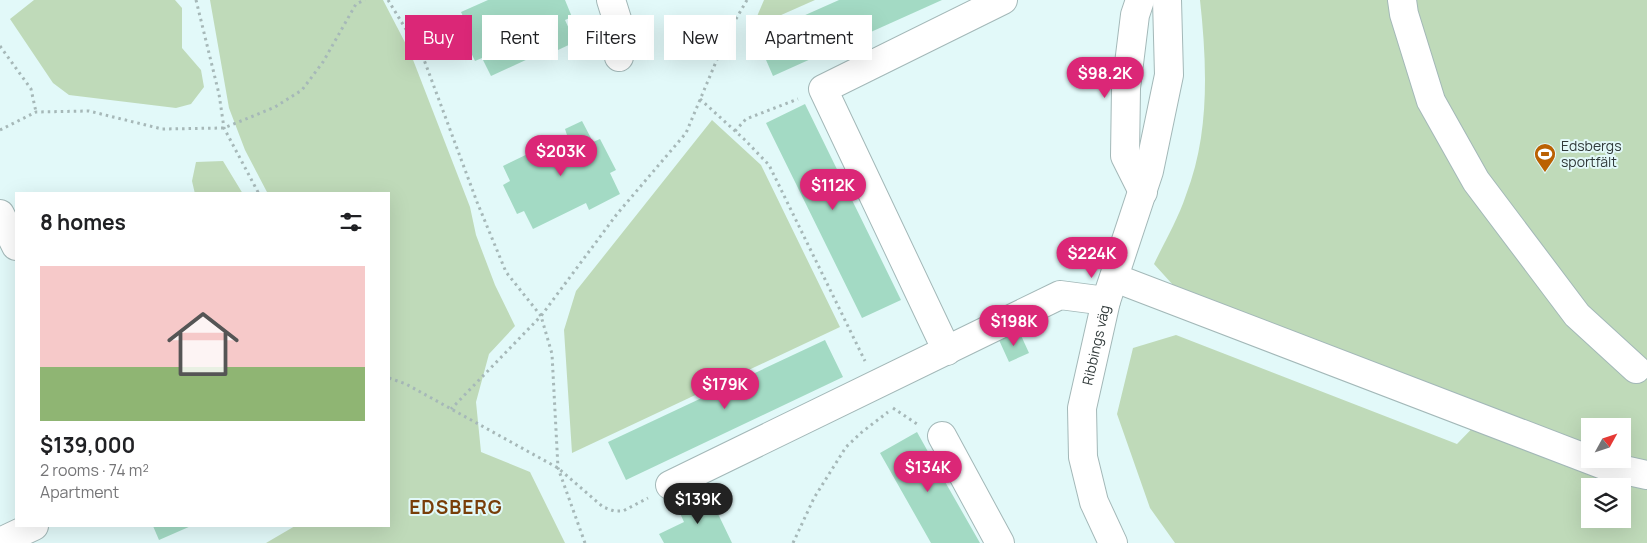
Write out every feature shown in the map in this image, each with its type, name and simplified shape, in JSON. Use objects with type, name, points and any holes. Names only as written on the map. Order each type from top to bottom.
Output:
[{"type":"street","points":[[611,0],[616,15]]},
{"type":"street","points":[[947,351],[823,89],[1003,0]]},
{"type":"street","points":[[1140,0],[1135,15],[1126,88],[1125,156],[1143,192]]},
{"type":"street","name":"Ribbings väg","points":[[1113,543],[1094,502],[1083,457],[1082,408],[1111,290],[1150,171],[1169,75],[1167,0]]},
{"type":"street","points":[[1402,0],[1404,14],[1432,101],[1476,181],[1577,315],[1636,369]]},
{"type":"street","points":[[0,214],[15,244]]},
{"type":"street","points":[[670,486],[1060,295],[1111,290],[1606,466],[1647,475]]},
{"type":"street","points":[[942,436],[1000,543]]},
{"type":"street","points":[[0,542],[32,527]]},
{"type":"path","points":[[196,0],[219,94],[224,128],[258,192]]},
{"type":"path","points":[[0,130],[36,112],[89,111],[162,129],[224,128],[275,108],[302,90],[323,62],[356,4],[365,0]]},
{"type":"path","points":[[388,0],[423,57],[477,202],[506,272],[540,316],[552,354],[558,468],[585,543]]},
{"type":"path","points":[[451,409],[540,316],[617,214],[686,133],[729,31],[747,0]]},
{"type":"path","points":[[0,46],[32,89],[36,112]]},
{"type":"path","points":[[735,131],[746,119],[823,89]]},
{"type":"path","points":[[700,99],[769,165],[877,384]]},
{"type":"path","points":[[390,378],[406,384],[558,468],[603,507],[614,511],[623,511],[670,486]]},
{"type":"path","points":[[793,543],[814,498],[846,447],[887,413],[891,406],[920,426],[942,436]]},
{"type":"green space","points":[[34,0],[175,0],[182,8],[182,48],[201,70],[204,87],[191,104],[176,108],[69,95],[53,83],[10,19]]},
{"type":"green space","points":[[210,0],[383,0],[405,42],[405,60],[413,60],[470,207],[476,235],[495,285],[515,326],[489,354],[476,402],[481,452],[530,472],[565,543],[266,543],[293,527],[390,527],[390,192],[267,192],[245,150],[229,108]]},
{"type":"green space","points":[[764,0],[815,0],[781,15],[758,15]]},
{"type":"green space","points":[[1200,0],[1647,0],[1647,543],[1175,543],[1150,508],[1117,414],[1133,348],[1176,335],[1457,444],[1486,414],[1193,301],[1173,285],[1154,264],[1183,204],[1194,172],[1203,123],[1205,99],[1204,49]]},
{"type":"green space","points":[[712,120],[761,165],[840,327],[572,453],[564,330],[576,291]]},
{"type":"green space","points":[[223,161],[242,192],[195,192],[192,181],[196,162]]},
{"type":"building","points":[[488,0],[565,0],[571,15],[568,15],[568,19],[565,20],[568,27],[568,45],[558,50],[558,15],[482,15],[482,58],[475,61],[472,55],[472,15],[462,15],[461,12]]},
{"type":"building","points":[[839,0],[942,0],[872,31],[872,15],[805,15]]},
{"type":"building","points":[[483,60],[526,60],[491,76]]},
{"type":"building","points":[[766,60],[809,60],[773,76]]},
{"type":"building","points":[[805,104],[901,300],[862,318],[766,123]]},
{"type":"building","points":[[582,121],[593,142],[600,139],[616,170],[610,173],[620,194],[589,210],[586,203],[533,229],[524,211],[517,214],[503,185],[510,181],[503,166],[567,135],[565,129]]},
{"type":"building","points":[[1019,331],[1029,353],[1009,362],[999,340]]},
{"type":"building","points":[[825,340],[843,377],[626,480],[608,442]]},
{"type":"building","points":[[917,432],[980,543],[931,543],[880,453]]},
{"type":"building","points":[[709,495],[732,543],[664,543],[659,534],[684,522],[678,509]]},
{"type":"building","points":[[153,527],[189,527],[159,540]]},
{"type":"place","name":"Edsbergs sportfält","points":[[1545,173]]},
{"type":"district","name":"EDSBERG","points":[[456,507]]}]
